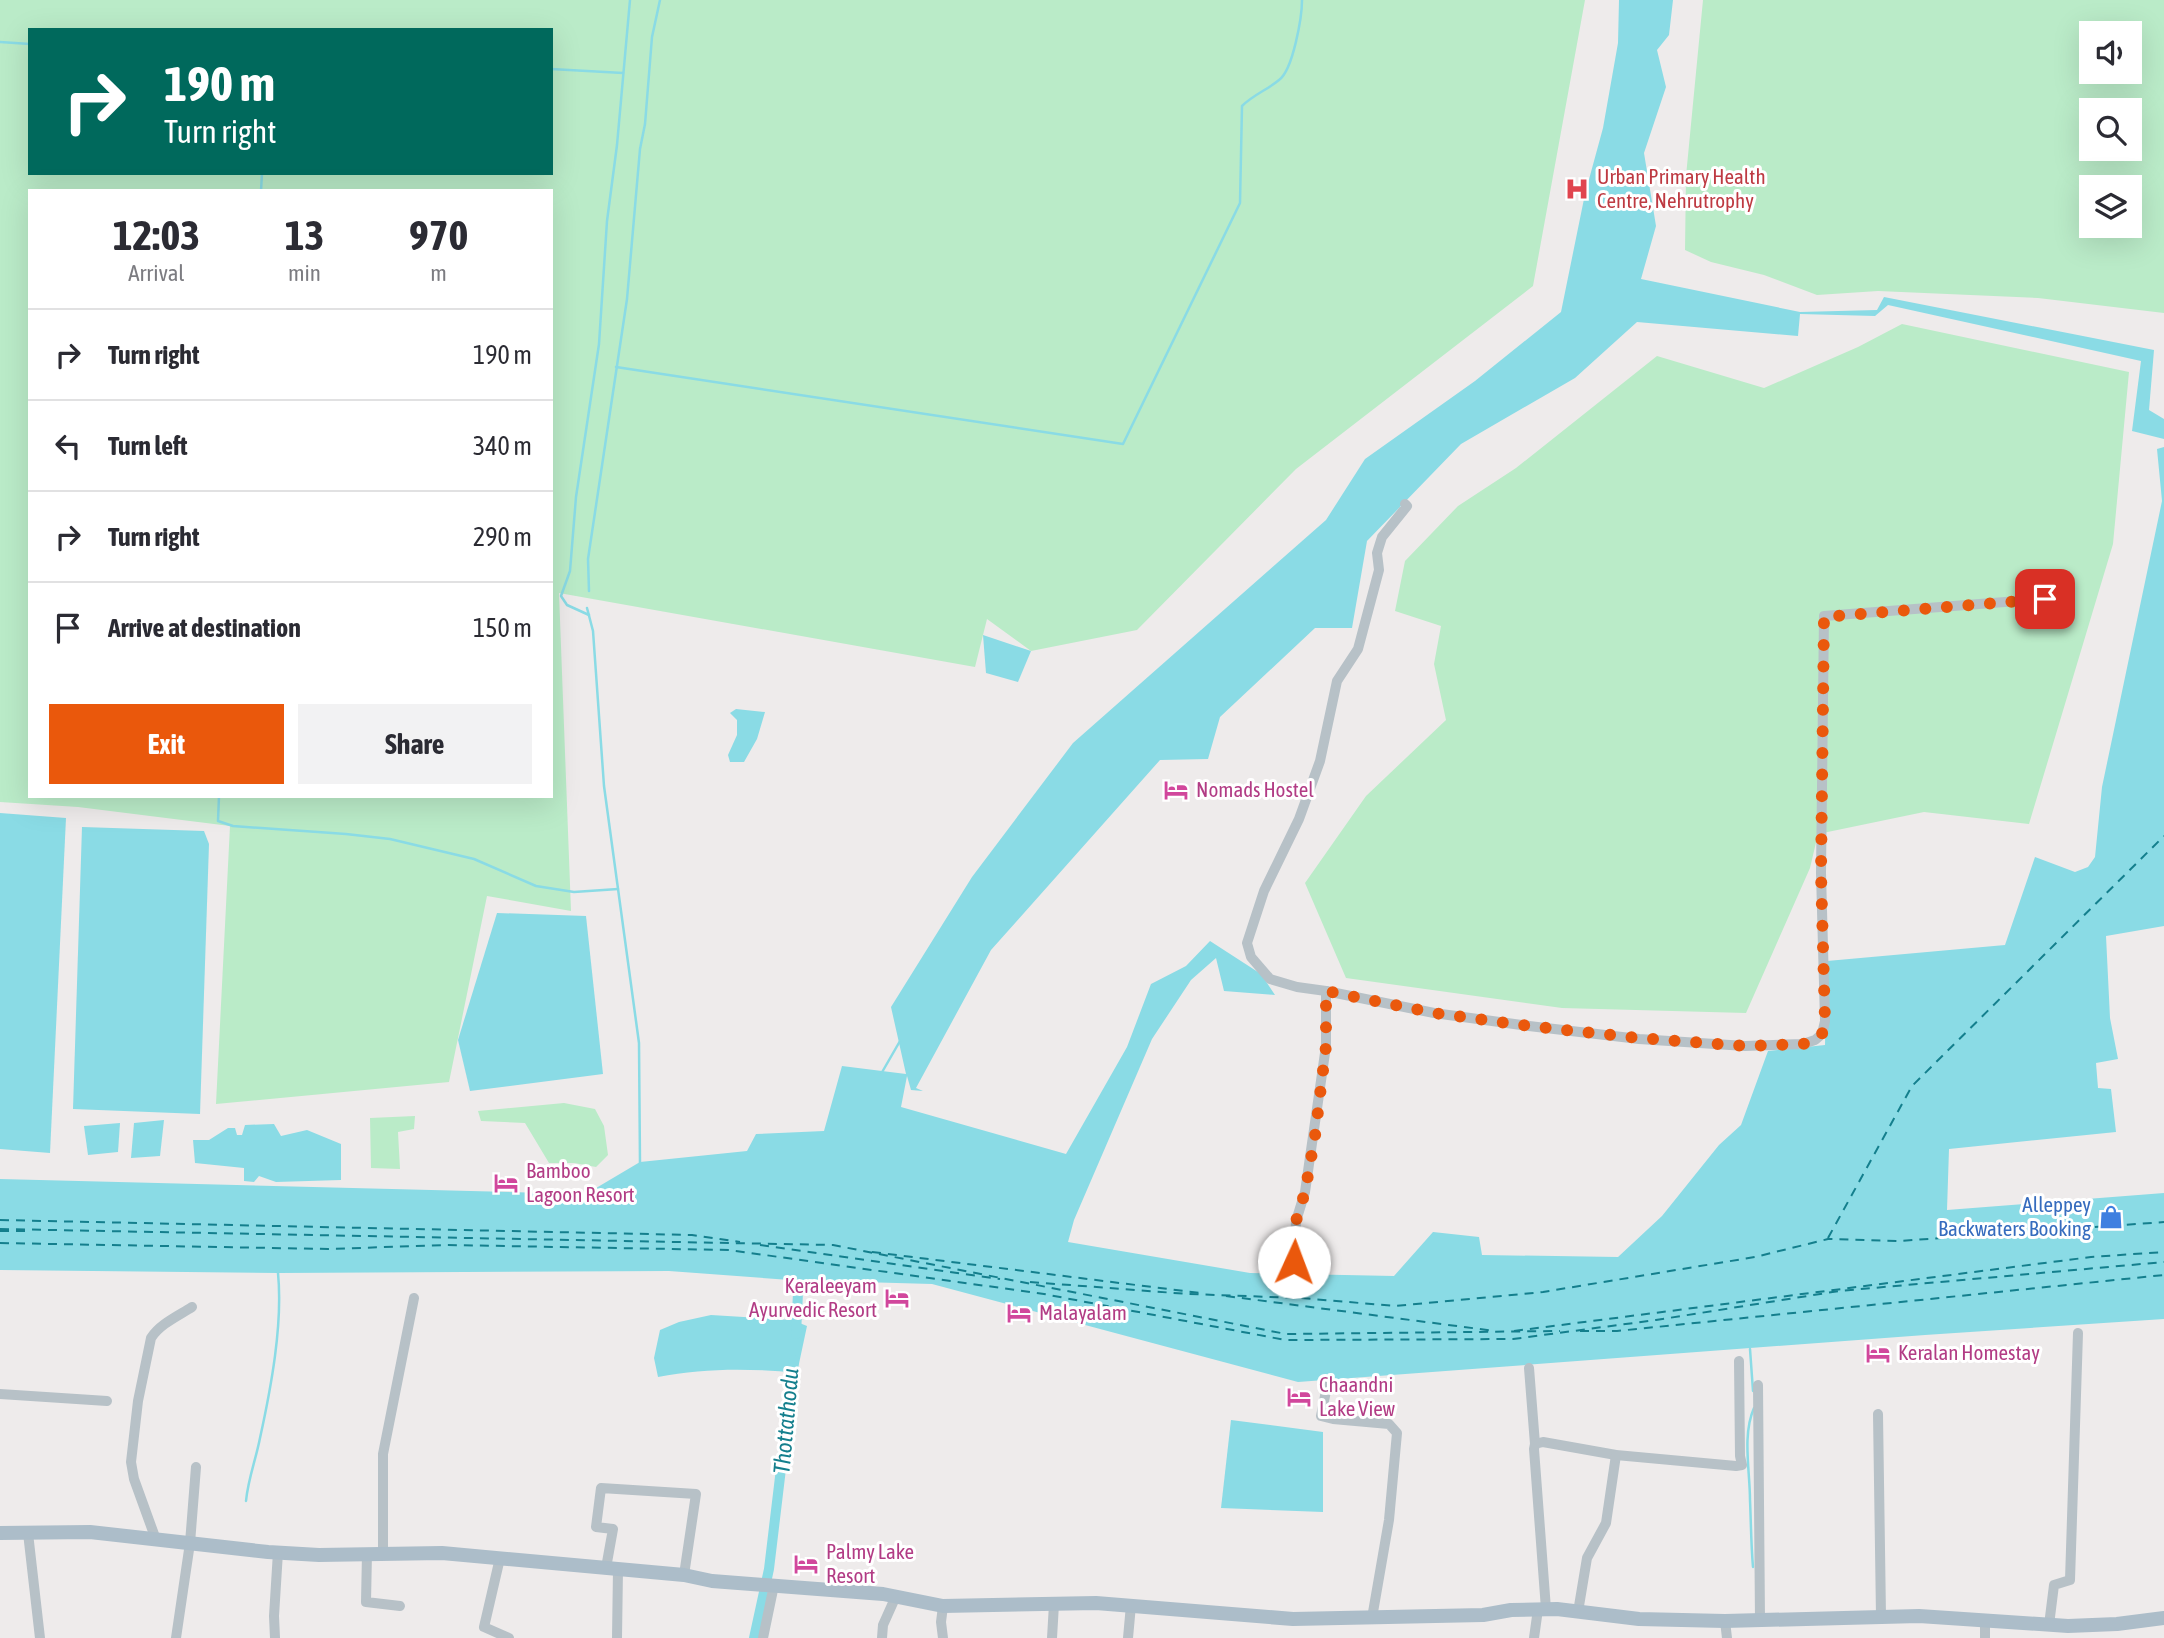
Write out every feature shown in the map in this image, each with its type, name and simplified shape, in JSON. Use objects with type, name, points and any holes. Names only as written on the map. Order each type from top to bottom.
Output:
[{"type":"main road","points":[[0,1533],[89,1532],[319,1555],[442,1553],[684,1575],[712,1581],[896,1596],[943,1606],[1130,1605],[1267,1618],[1483,1615],[1511,1610],[1542,1609],[1639,1619],[1725,1621],[1919,1616],[2049,1625],[2117,1624],[2164,1618]]},
{"type":"street","points":[[1405,504],[1407,506],[1382,537],[1377,553],[1379,570],[1358,649],[1337,681],[1320,761],[1299,819],[1265,891],[1247,943],[1251,957],[1270,979],[1434,1013],[1639,1038],[1745,1046],[1803,1044],[1815,1040],[1822,1034],[1825,1021],[1821,873],[1824,617],[2045,599]]},
{"type":"street","points":[[1294,1262],[1296,1221],[1305,1192],[1315,1136],[1326,1046],[1326,991]]},
{"type":"street","points":[[383,1554],[383,1454],[414,1298]]},
{"type":"street","points":[[155,1538],[132,1471],[138,1401],[151,1338],[163,1325],[192,1307]]},
{"type":"street","points":[[2049,1625],[2054,1585],[2070,1580],[2078,1333]]},
{"type":"street","points":[[1535,1444],[1616,1455],[1742,1465],[1739,1360]]},
{"type":"street","points":[[1529,1368],[1542,1609],[1534,1638]]},
{"type":"street","points":[[1328,1381],[1321,1416],[1390,1424],[1397,1433],[1389,1520],[1372,1618]]},
{"type":"street","points":[[1758,1385],[1760,1620]]},
{"type":"street","points":[[0,1394],[107,1401]]},
{"type":"street","points":[[1878,1415],[1881,1616]]},
{"type":"street","points":[[1578,1612],[1587,1558],[1606,1523],[1616,1455]]},
{"type":"street","points":[[176,1638],[190,1543],[196,1467]]},
{"type":"street","points":[[617,1638],[612,1568],[613,1529],[596,1527],[601,1488],[696,1494],[684,1575]]},
{"type":"street","points":[[28,1532],[40,1638]]},
{"type":"street","points":[[275,1638],[278,1552]]},
{"type":"street","points":[[367,1553],[366,1602],[400,1606]]},
{"type":"street","points":[[500,1558],[484,1627],[509,1638]]},
{"type":"street","points":[[763,1638],[769,1585]]},
{"type":"street","points":[[882,1638],[883,1625],[896,1596]]},
{"type":"street","points":[[1052,1638],[1054,1604]]},
{"type":"street","points":[[1128,1638],[1130,1605]]},
{"type":"street","points":[[943,1606],[943,1638]]},
{"type":"street","points":[[1725,1621],[1727,1638]]},
{"type":"street","points":[[1984,1638],[1985,1621]]},
{"type":"green space","points":[[0,0],[1585,0],[1533,286],[1296,469],[1137,630],[1031,651],[987,619],[975,667],[559,593],[571,911],[487,896],[449,1082],[216,1104],[230,826],[78,807],[0,802]]},
{"type":"green space","points":[[1703,0],[2164,0],[2164,313],[2038,298],[1878,291],[1817,295],[1764,275],[1711,262],[1685,250],[1686,176]]},
{"type":"green space","points":[[1902,324],[2129,372],[2113,544],[2029,824],[1924,812],[1818,834],[1810,868],[1746,1013],[1562,1008],[1346,978],[1305,883],[1366,796],[1446,720],[1434,664],[1441,626],[1395,611],[1405,561],[1458,506],[1516,468],[1657,356],[1764,388],[1858,347]]},
{"type":"green space","points":[[564,1103],[595,1109],[604,1126],[608,1155],[596,1167],[574,1163],[549,1163],[525,1123],[481,1121],[478,1111]]},
{"type":"green space","points":[[415,1116],[414,1129],[398,1132],[400,1169],[371,1168],[370,1118]]},
{"type":"water","points":[[1619,0],[1673,0],[1669,35],[1657,50],[1666,87],[1644,153],[1656,226],[1641,279],[1800,312],[1877,310],[1884,297],[2154,350],[2149,410],[2164,419],[2164,439],[2132,431],[2141,361],[1888,305],[1875,316],[1800,314],[1798,336],[1637,322],[1575,378],[1461,444],[1367,541],[1352,628],[1315,628],[1220,717],[1208,759],[1160,760],[991,950],[916,1088],[923,1091],[911,1090],[907,1076],[901,1107],[1066,1154],[1127,1047],[1151,984],[1186,966],[1210,941],[1261,974],[1275,995],[1224,991],[1216,958],[1191,980],[1152,1039],[1074,1220],[1068,1242],[1250,1273],[1394,1276],[1433,1232],[1479,1237],[1482,1255],[1618,1257],[1662,1216],[1719,1145],[1741,1125],[1768,1051],[1825,1045],[1827,961],[2005,945],[2035,857],[2075,872],[2088,867],[2095,857],[2102,787],[2162,501],[2157,449],[2164,447],[2164,926],[2106,936],[2110,1018],[2118,1059],[2096,1063],[2098,1088],[2111,1089],[2116,1132],[1949,1149],[1947,1210],[2164,1193],[2164,1319],[1298,1382],[932,1284],[790,1280],[669,1271],[278,1273],[0,1270],[0,1179],[586,1194],[640,1162],[747,1151],[756,1134],[824,1131],[842,1066],[906,1074],[891,1007],[972,877],[1073,743],[1326,520],[1365,459],[1475,381],[1561,312],[1585,194],[1603,128],[1618,43]]},
{"type":"water","points":[[983,635],[1031,651],[1018,682],[986,673]]},
{"type":"water","points":[[736,709],[765,712],[757,739],[744,762],[730,762],[728,755],[737,735],[737,720],[730,713]]},
{"type":"water","points":[[0,813],[66,818],[50,1153],[0,1149]]},
{"type":"water","points":[[82,827],[204,831],[209,844],[200,1114],[73,1109]]},
{"type":"water","points":[[497,913],[586,916],[603,1074],[470,1091],[458,1040]]},
{"type":"water","points":[[164,1120],[160,1156],[131,1158],[134,1123]]},
{"type":"water","points":[[120,1123],[118,1152],[88,1155],[84,1126]]},
{"type":"water","points":[[274,1124],[281,1136],[307,1130],[341,1144],[341,1180],[276,1182],[259,1176],[254,1182],[244,1181],[244,1168],[195,1163],[193,1140],[209,1140],[228,1128],[235,1128],[237,1135],[242,1135],[245,1125]]},
{"type":"water","points":[[711,1315],[792,1320],[807,1326],[797,1373],[727,1370],[658,1377],[654,1358],[660,1330],[679,1322]]},
{"type":"water","points":[[1231,1420],[1323,1432],[1323,1512],[1221,1508]]},
{"type":"waterway","points":[[589,615],[567,605],[561,596],[570,571],[576,497],[599,344],[607,221],[630,0]]},
{"type":"waterway","points":[[589,591],[588,559],[627,299],[652,37],[660,0]]},
{"type":"waterway","points":[[616,367],[1123,444],[1240,203],[1242,106],[1284,74],[1296,43],[1302,0]]},
{"type":"waterway","points":[[0,42],[28,44]]},
{"type":"waterway","points":[[553,69],[623,73]]},
{"type":"waterway","points":[[261,189],[262,175]]},
{"type":"waterway","points":[[587,608],[593,631],[604,786],[639,1043],[640,1164]]},
{"type":"waterway","points":[[219,798],[218,821],[233,826],[390,839],[474,859],[536,886],[574,892],[618,889]]},
{"type":"waterway","points":[[881,1074],[900,1041]]},
{"type":"waterway","name":"Thottathodu","points":[[796,1334],[798,1293],[811,1270]]},
{"type":"waterway","points":[[246,1501],[275,1356],[279,1313],[278,1273]]},
{"type":"waterway","points":[[1750,1349],[1753,1391]]},
{"type":"waterway","name":"Thottathodu","points":[[754,1638],[769,1569],[794,1360]]},
{"type":"waterway","points":[[1753,1567],[1747,1441],[1754,1408]]},
{"type":"ferry route","points":[[1828,1238],[1912,1086],[2164,836]]},
{"type":"ferry route","points":[[0,1220],[692,1235],[740,1242]]},
{"type":"ferry route","points":[[1030,1282],[1395,1306],[1543,1292],[1755,1257],[1828,1239],[1899,1241],[2164,1222]]},
{"type":"ferry route","points":[[0,1229],[833,1245],[1286,1334],[1560,1331]]},
{"type":"ferry route","points":[[0,1231],[27,1231]]},
{"type":"ferry route","points":[[0,1243],[328,1249],[447,1245],[729,1250],[1044,1294],[1285,1340],[1513,1339],[1839,1291],[2164,1262]]},
{"type":"ferry route","points":[[760,1245],[1000,1279]]},
{"type":"ferry route","points":[[872,1252],[1200,1293]]},
{"type":"ferry route","points":[[1514,1331],[2091,1257],[2164,1252]]},
{"type":"ferry route","points":[[1295,1267],[1301,1296]]},
{"type":"ferry route","points":[[1580,1331],[1617,1331],[2164,1275]]},
{"type":"ferry route","points":[[1226,1296],[1495,1331]]},
{"type":"place","name":"Urban Primary Health Centre, Nehrutrophy","points":[[1577,189]]},
{"type":"place","name":"Nomads Hostel","points":[[1176,790]]},
{"type":"place","name":"Bamboo Lagoon Resort","points":[[506,1183]]},
{"type":"place","name":"Alleppey Backwaters Booking","points":[[2111,1217]]},
{"type":"place","name":"Keraleeyam Ayurvedic Resort","points":[[897,1298]]},
{"type":"place","name":"Malayalam","points":[[1019,1313]]},
{"type":"place","name":"Keralan Homestay","points":[[1878,1353]]},
{"type":"place","name":"Chaandni Lake View","points":[[1299,1397]]},
{"type":"place","name":"Palmy Lake Resort","points":[[806,1564]]},
{"type":"route","points":[[1294,1262],[1296,1221],[1305,1192],[1315,1136],[1326,1046],[1326,991],[1434,1013],[1639,1038],[1745,1046],[1803,1044],[1815,1040],[1822,1034],[1825,1021],[1821,873],[1824,617],[2045,599]]}]
